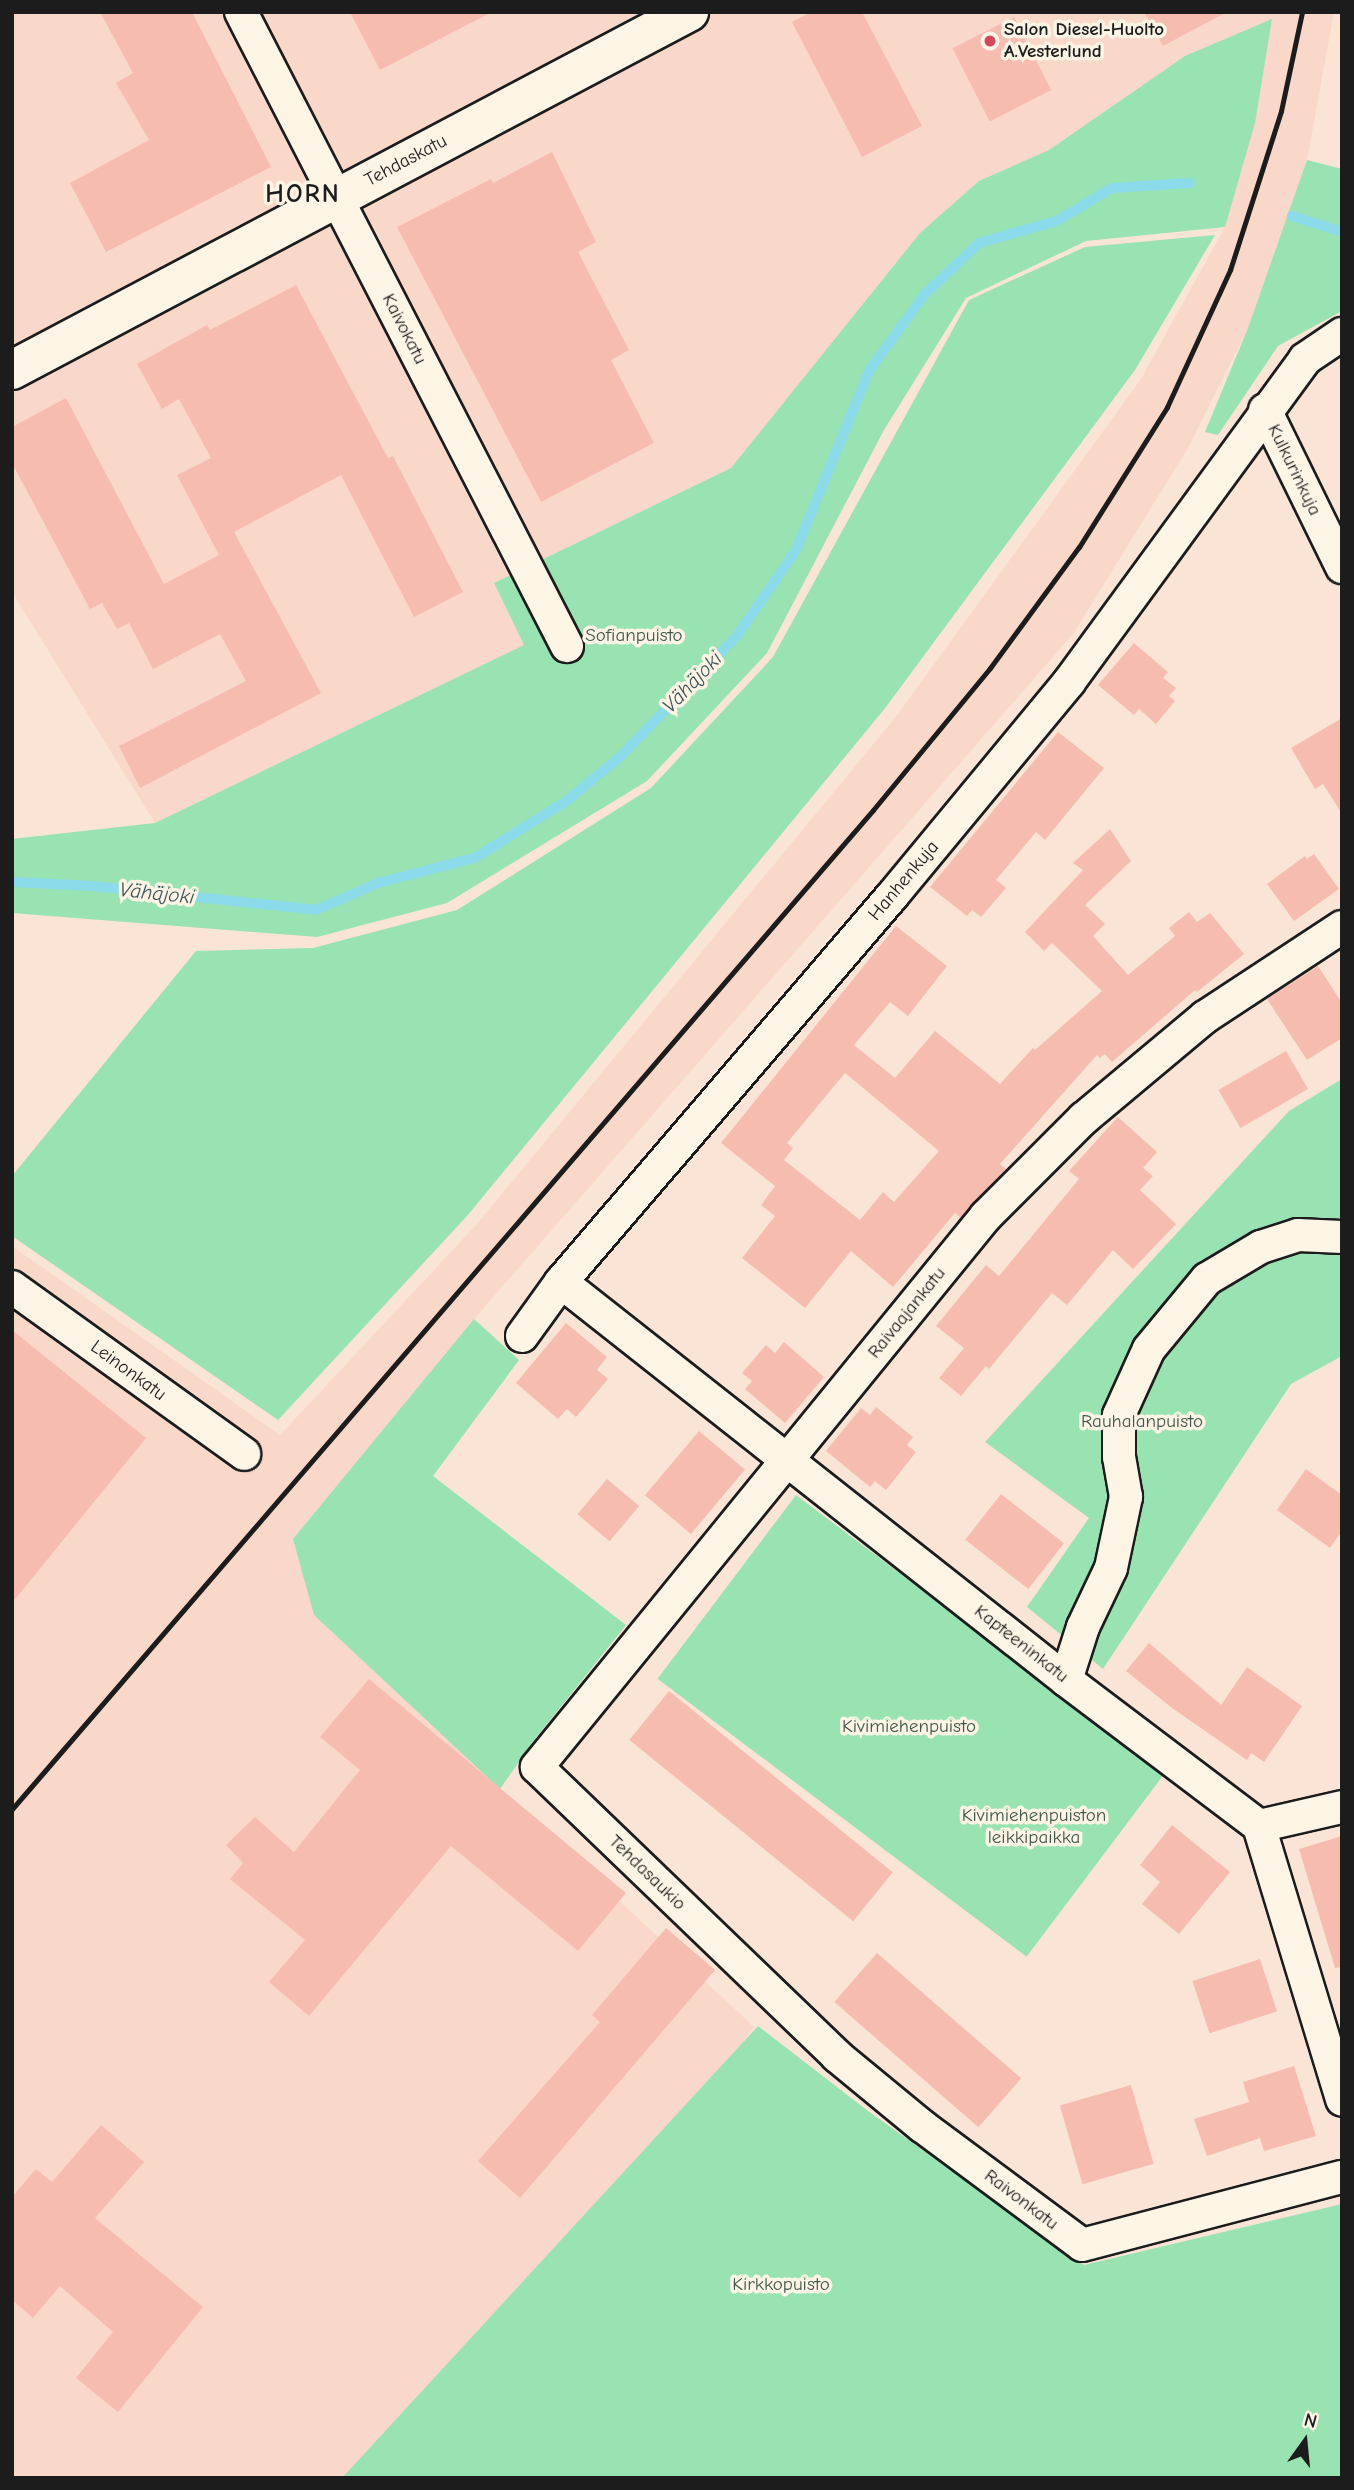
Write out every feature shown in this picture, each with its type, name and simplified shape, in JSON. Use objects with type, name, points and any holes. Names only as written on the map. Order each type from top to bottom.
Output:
[{"type":"street","name":"Kaivokatu","points":[[241,12],[566,646]]},
{"type":"street","name":"Tehdaskatu","points":[[12,370],[689,12]]},
{"type":"street","name":"Hanhenkuja","points":[[523,1336],[561,1282],[892,896],[1069,681],[1265,410],[1305,359],[1342,334]]},
{"type":"street","name":"Kulkurinkuja","points":[[1265,410],[1342,567]]},
{"type":"street","name":"Raivaajankatu","points":[[537,1767],[986,1216],[1084,1118],[1205,1017],[1342,927]]},
{"type":"street","points":[[1066,1680],[1083,1627],[1111,1568],[1126,1497],[1119,1457],[1119,1415],[1149,1349],[1207,1279],[1261,1247],[1298,1235],[1342,1237]]},
{"type":"street","name":"Kapteeninkatu","points":[[561,1282],[1066,1680],[1259,1826]]},
{"type":"street","name":"Leinonkatu","points":[[12,1287],[244,1454]]},
{"type":"street","name":"Tehdasaukio","points":[[537,1767],[757,1978]]},
{"type":"street","points":[[1342,1807],[1259,1826],[1342,2100]]},
{"type":"street","name":"Raivonkatu","points":[[757,1978],[837,2056],[922,2126],[1082,2245],[1342,2177]]},
{"type":"shaded area","points":[[12,12],[1334,12],[1307,160],[1248,328],[1188,448],[1073,634],[474,1319],[293,1539],[315,1615],[754,2027],[715,2080],[347,2478],[12,2478],[12,1246],[280,1435],[477,1224],[895,718],[1141,379],[1225,227],[1185,56],[1049,150],[979,181],[920,233],[731,468],[494,583],[524,645],[155,823],[12,592]]},
{"type":"green space","name":"Sofianpuisto","points":[[1272,19],[1255,123],[1225,227],[1086,241],[966,298],[884,430],[767,653],[647,781],[447,903],[317,937],[12,913],[12,839],[155,823],[524,645],[494,583],[731,468],[920,233],[979,181],[1049,150],[1185,56]]},
{"type":"green space","points":[[1307,160],[1342,169],[1342,311],[1278,346],[1218,435],[1205,432],[1248,328]]},
{"type":"green space","points":[[1215,235],[1135,370],[886,707],[467,1216],[278,1420],[12,1236],[12,1176],[196,951],[313,948],[457,910],[651,788],[773,657],[969,300],[1085,247]]},
{"type":"green space","name":"Rauhalanpuisto","points":[[1342,1079],[1342,1356],[1291,1384],[1103,1669],[1027,1607],[1089,1518],[985,1442],[1289,1111]]},
{"type":"green space","points":[[474,1319],[519,1360],[433,1476],[626,1625],[535,1739],[500,1789],[314,1615],[293,1539]]},
{"type":"green space","name":"Kivimiehenpuisto","points":[[796,1495],[1165,1773],[1027,1957],[658,1679]]},
{"type":"green space","name":"Kirkkopuisto","points":[[758,2026],[868,2111],[1084,2265],[1342,2204],[1342,2478],[342,2478]]},
{"type":"building","points":[[100,12],[192,12],[271,167],[106,252],[70,183],[149,140],[116,83],[133,73]]},
{"type":"building","points":[[350,12],[492,12],[380,70]]},
{"type":"building","points":[[811,12],[862,12],[922,126],[862,157],[792,22]]},
{"type":"building","points":[[1144,12],[1227,12],[1163,46]]},
{"type":"building","points":[[1014,17],[1051,90],[990,121],[953,48]]},
{"type":"building","points":[[552,152],[596,242],[578,252],[629,350],[611,360],[654,443],[541,502],[397,227],[491,179],[493,183]]},
{"type":"building","points":[[296,285],[388,458],[393,456],[463,592],[414,617],[341,475],[234,532],[321,693],[140,788],[119,746],[246,681],[220,634],[153,669],[129,623],[117,629],[102,603],[90,609],[12,463],[12,427],[66,398],[164,584],[219,555],[177,475],[211,458],[179,399],[162,409],[137,364],[207,325],[210,330]]},
{"type":"building","points":[[1134,643],[1168,672],[1163,678],[1176,688],[1169,696],[1175,701],[1156,724],[1139,709],[1134,715],[1098,685]]},
{"type":"building","points":[[1342,718],[1342,814],[1323,784],[1315,789],[1291,748]]},
{"type":"building","points":[[1058,732],[1104,768],[1045,840],[1036,832],[996,880],[1006,888],[981,917],[972,910],[967,916],[930,887]]},
{"type":"building","points":[[1110,829],[1131,861],[1085,905],[1105,924],[1093,936],[1128,975],[1175,936],[1169,928],[1189,912],[1197,922],[1210,913],[1244,954],[1197,992],[1195,990],[1112,1062],[1105,1054],[1100,1058],[1097,1055],[1000,1164],[1006,1169],[961,1218],[955,1213],[893,1287],[851,1251],[805,1308],[742,1258],[775,1216],[761,1205],[775,1186],[721,1143],[896,926],[947,966],[908,1016],[890,1002],[854,1045],[895,1078],[935,1031],[1000,1084],[1033,1048],[1035,1050],[1102,991],[1052,943],[1044,951],[1025,932],[1083,870],[1073,863]],"holes":[[[845,1073],[939,1151],[894,1202],[883,1192],[860,1220],[784,1160],[793,1148],[787,1143]]]},
{"type":"building","points":[[1314,854],[1339,889],[1294,921],[1267,884],[1305,856],[1307,859]]},
{"type":"building","points":[[1318,966],[1342,1003],[1342,1038],[1307,1060],[1267,999]]},
{"type":"building","points":[[1286,1051],[1308,1089],[1240,1128],[1218,1090]]},
{"type":"building","points":[[1118,1117],[1157,1152],[1143,1168],[1153,1176],[1140,1190],[1176,1224],[1133,1269],[1113,1250],[1067,1305],[1052,1293],[989,1369],[986,1366],[961,1396],[939,1378],[964,1348],[936,1326],[986,1265],[999,1276],[1079,1179],[1069,1171]]},
{"type":"building","points":[[566,1323],[607,1357],[597,1370],[608,1379],[576,1417],[567,1409],[558,1419],[516,1383]]},
{"type":"building","points":[[12,1330],[146,1438],[12,1603]]},
{"type":"building","points":[[784,1342],[824,1377],[785,1423],[745,1389],[752,1381],[742,1373],[766,1345],[775,1353]]},
{"type":"building","points":[[876,1407],[913,1437],[907,1445],[916,1452],[886,1490],[875,1481],[870,1487],[826,1451],[861,1408],[870,1415]]},
{"type":"building","points":[[699,1431],[745,1470],[691,1534],[645,1495]]},
{"type":"building","points":[[1306,1469],[1342,1495],[1342,1531],[1330,1548],[1277,1510]]},
{"type":"building","points":[[607,1479],[639,1506],[610,1541],[577,1514]]},
{"type":"building","points":[[1001,1494],[1064,1543],[1028,1589],[965,1540]]},
{"type":"building","points":[[1149,1643],[1221,1705],[1247,1667],[1302,1706],[1264,1762],[1251,1753],[1247,1760],[1172,1708],[1126,1671]]},
{"type":"building","points":[[369,1679],[626,1893],[578,1951],[451,1846],[309,2016],[269,1982],[305,1940],[230,1879],[243,1863],[226,1845],[255,1817],[294,1852],[360,1770],[320,1737]]},
{"type":"building","points":[[669,1691],[893,1872],[853,1921],[629,1740]]},
{"type":"building","points":[[1172,1825],[1230,1872],[1179,1934],[1142,1904],[1160,1882],[1140,1865]]},
{"type":"building","points":[[1342,1836],[1342,1967],[1335,1968],[1299,1849]]},
{"type":"building","points":[[666,1928],[715,1970],[520,2198],[478,2161],[600,2022],[592,2015]]},
{"type":"building","points":[[877,1953],[1021,2078],[979,2127],[834,2002]]},
{"type":"building","points":[[1260,1959],[1277,2011],[1209,2033],[1192,1981]]},
{"type":"building","points":[[1294,2066],[1316,2136],[1264,2151],[1260,2138],[1207,2156],[1194,2119],[1249,2102],[1243,2082]]},
{"type":"building","points":[[1131,2085],[1154,2164],[1082,2184],[1060,2105]]},
{"type":"building","points":[[101,2125],[144,2162],[95,2218],[203,2307],[118,2412],[76,2378],[113,2332],[60,2286],[33,2318],[12,2300],[12,2197],[36,2169],[52,2182]]},
{"type":"waterway","name":"Vähäjoki","points":[[12,882],[93,886],[316,910],[378,883],[475,858],[568,800],[620,757],[737,636],[796,550],[869,371],[924,295],[979,243],[1057,221],[1112,188],[1190,183]]},
{"type":"waterway","name":"Vähäjoki","points":[[1292,216],[1342,232]]},
{"type":"railway","points":[[12,1809],[873,810],[990,668],[1079,547],[1167,407],[1230,270],[1281,111],[1302,12]]},
{"type":"place","name":"Salon Diesel-Huolto A.Vesterlund","points":[[990,41]]},
{"type":"district","name":"HORN","points":[[303,195]]},
{"type":"park label","name":"Kivimiehenpuiston leikkipaikka","points":[[1034,1827]]}]
